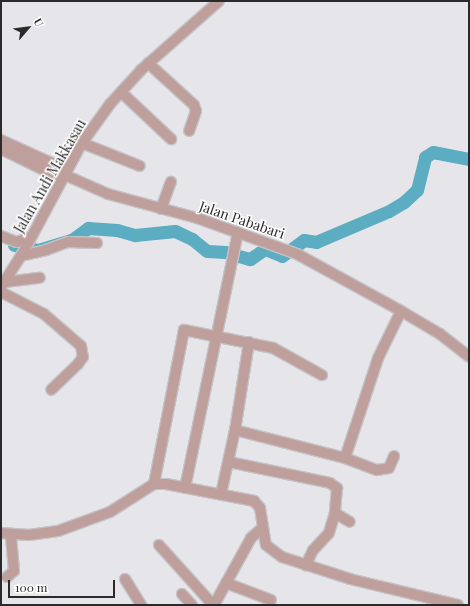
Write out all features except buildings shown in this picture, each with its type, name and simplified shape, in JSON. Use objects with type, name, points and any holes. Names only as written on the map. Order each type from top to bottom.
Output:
[{"type":"street","name":"Jalan Andi Makkasau","points":[[3,284],[26,247],[82,143],[121,92],[148,63],[219,1]]},
{"type":"street","points":[[148,63],[194,105],[196,111],[189,131]]},
{"type":"street","points":[[121,92],[171,139]]},
{"type":"street","points":[[1,140],[58,166],[65,175]]},
{"type":"street","points":[[82,143],[140,166]]},
{"type":"street","points":[[1,149],[54,175],[65,175]]},
{"type":"street","name":"Jalan Pababari","points":[[65,175],[108,194],[238,232],[297,254],[440,334],[469,357]]},
{"type":"street","points":[[161,209],[171,182]]},
{"type":"street","points":[[185,488],[231,254],[238,232]]},
{"type":"street","points":[[1,236],[26,247],[46,250],[68,242],[97,244]]},
{"type":"street","points":[[3,284],[40,278]]},
{"type":"street","points":[[1,292],[44,314],[81,346],[82,357],[78,364],[51,390]]},
{"type":"street","points":[[345,458],[378,358],[401,311]]},
{"type":"street","points":[[154,484],[183,331],[216,335],[278,350],[322,376]]},
{"type":"street","points":[[221,494],[235,430],[249,342]]},
{"type":"street","points":[[235,430],[345,458],[382,470],[391,466],[394,456]]},
{"type":"street","points":[[229,462],[335,486],[338,490],[335,513],[329,533],[313,550],[306,565]]},
{"type":"street","points":[[7,577],[14,571],[6,534],[42,534],[92,520],[110,512],[154,484],[221,494],[250,500],[257,504],[266,545],[274,554],[350,579],[458,605]]},
{"type":"street","points":[[335,513],[350,522]]},
{"type":"street","points":[[159,545],[214,605],[251,538],[262,528]]},
{"type":"street","points":[[125,579],[141,605]]},
{"type":"street","points":[[226,583],[271,600]]},
{"type":"street","points":[[182,594],[192,605]]},
{"type":"waterway","points":[[14,245],[38,250],[73,239],[88,228],[117,230],[135,235],[175,231],[192,239],[207,251],[225,252],[250,259],[265,249],[282,256],[304,240],[316,242],[389,211],[404,202],[417,190],[425,157],[433,152],[469,159]]}]
